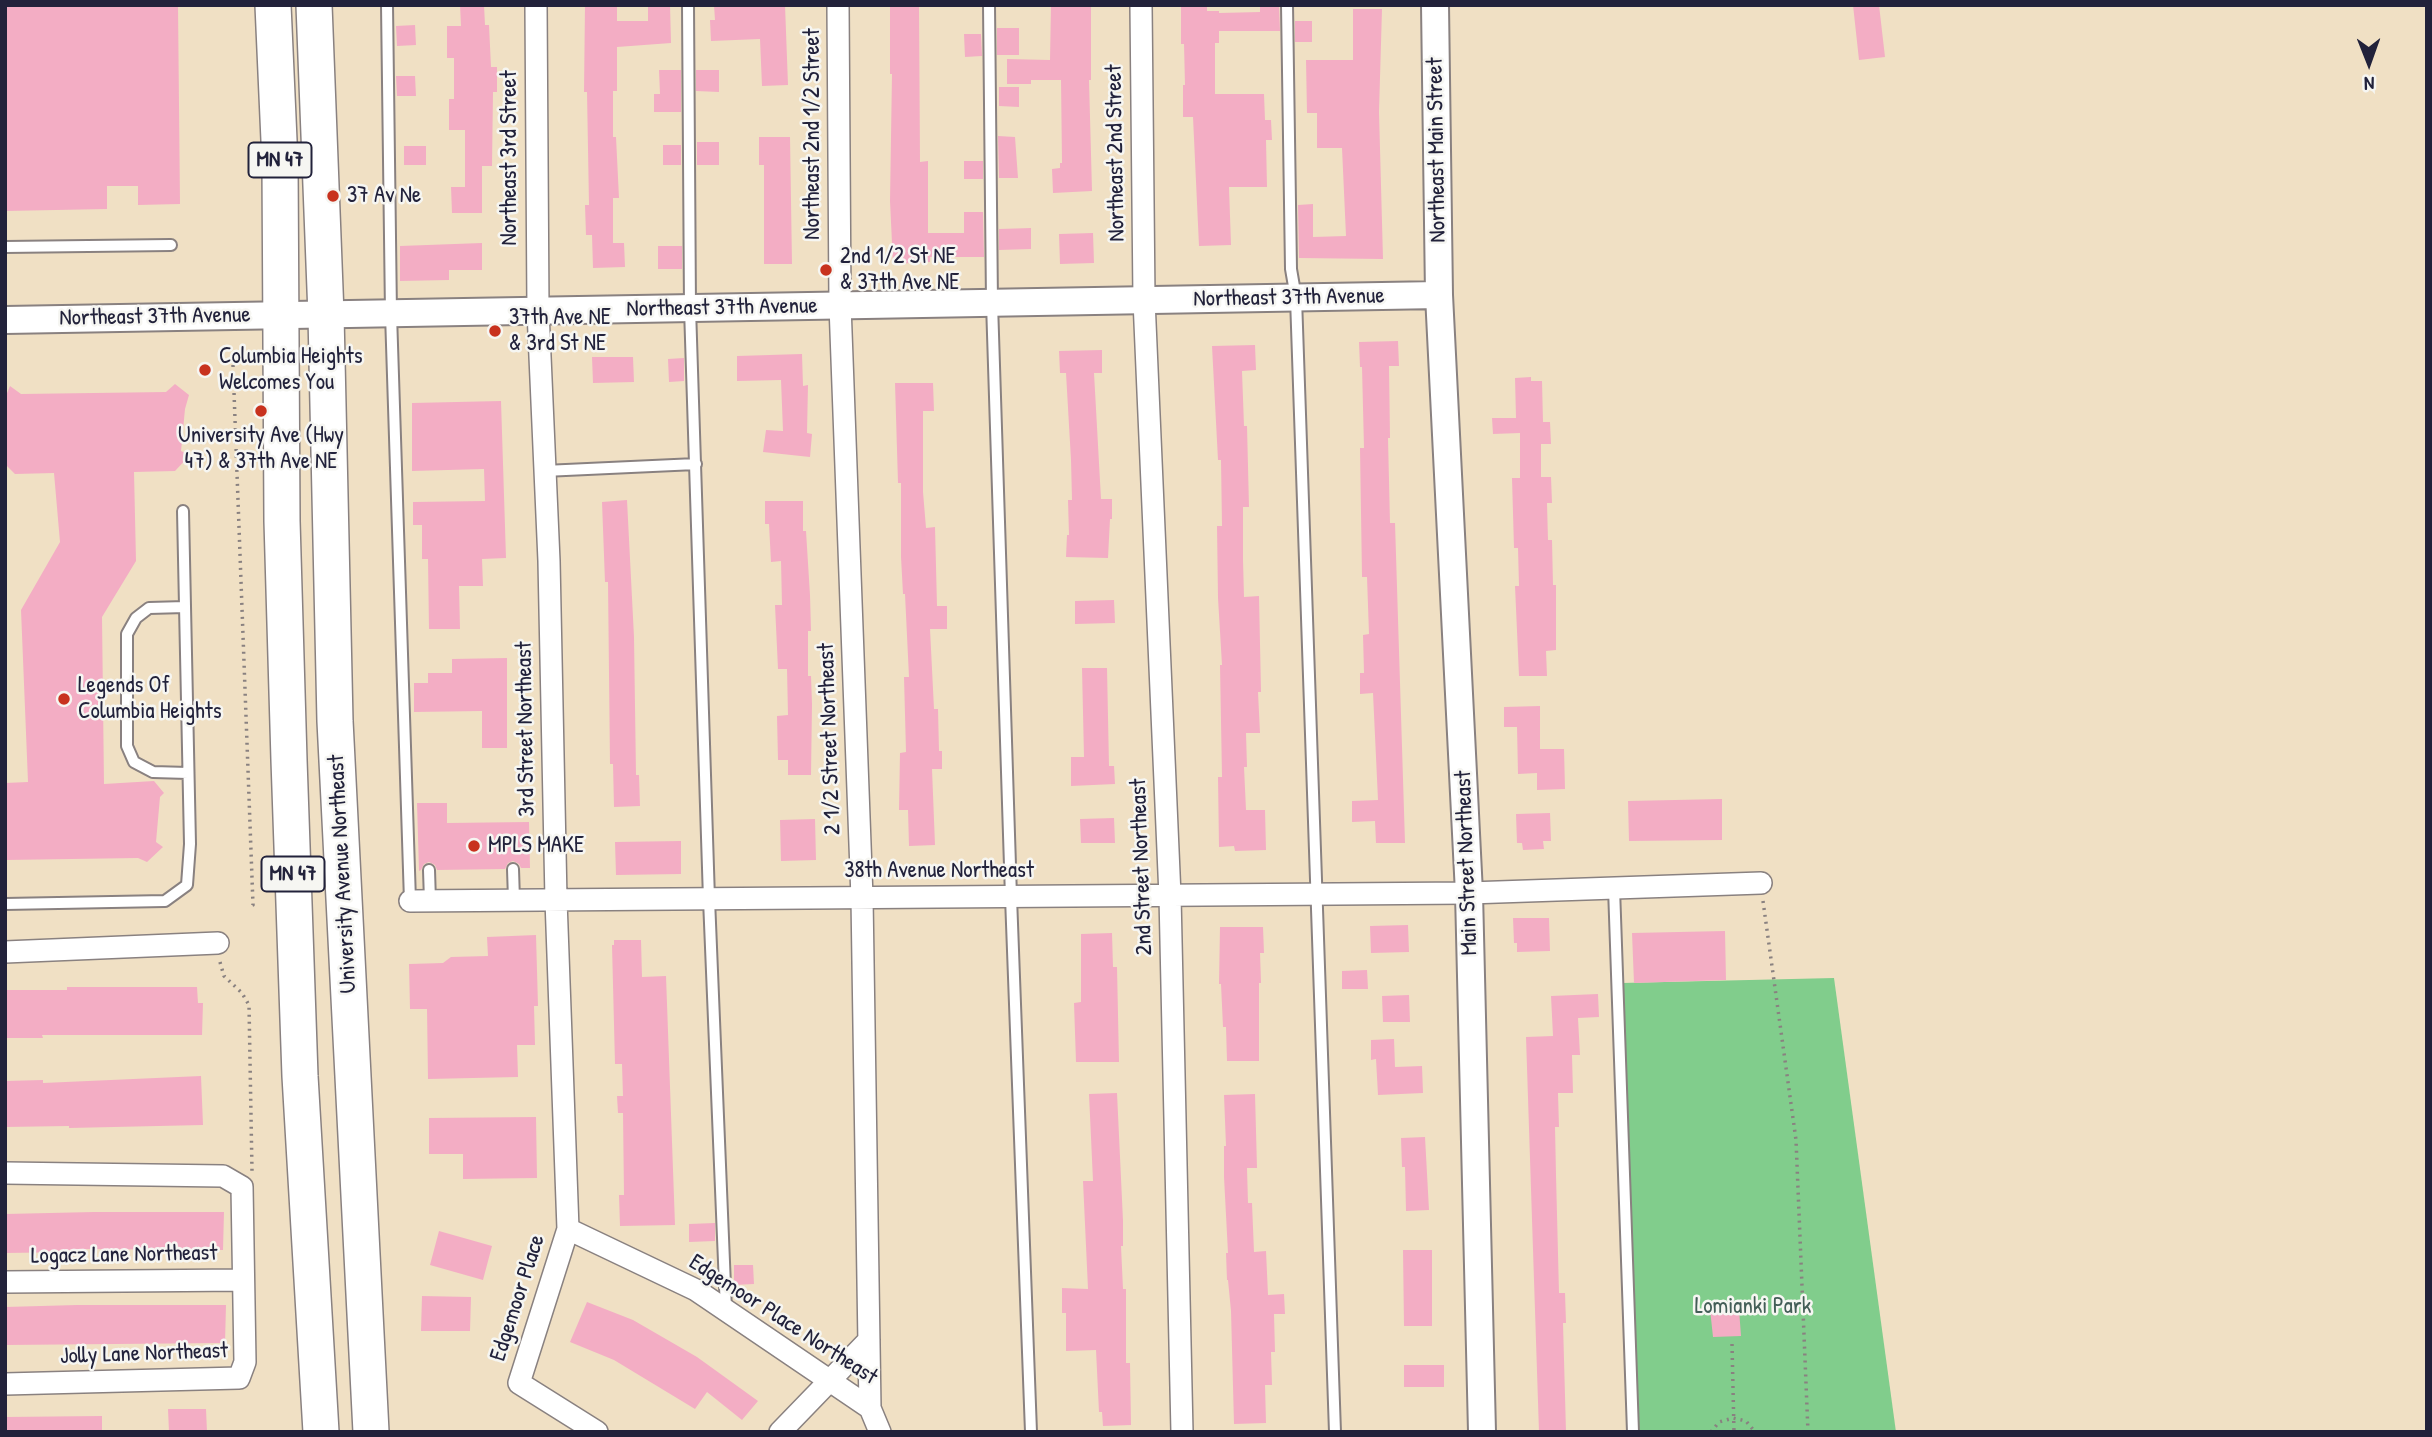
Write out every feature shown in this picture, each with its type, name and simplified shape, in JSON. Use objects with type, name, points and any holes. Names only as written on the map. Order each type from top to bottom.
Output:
[{"type":"main road","name":"MN 47","points":[[273,5],[280,163],[282,521],[300,1090],[321,1432]]},
{"type":"main road","name":"MN 47","points":[[314,5],[326,315]]},
{"type":"main road","name":"University Avenue Northeast","points":[[326,315],[335,721],[371,1432]]},
{"type":"street","name":"Northeast 3rd Street","points":[[536,5],[538,311]]},
{"type":"street","name":"Northeast 2nd 1/2 Street","points":[[838,5],[841,305]]},
{"type":"street","name":"Northeast 2nd Street","points":[[1140,5],[1144,300]]},
{"type":"street","name":"Northeast Main Street","points":[[1435,5],[1439,295]]},
{"type":"street","name":"Northeast 37th Avenue","points":[[5,320],[1439,295]]},
{"type":"street","name":"Main Street Northeast","points":[[1439,295],[1469,893],[1482,1432]]},
{"type":"street","name":"2nd Street Northeast","points":[[1144,300],[1170,896],[1182,1432]]},
{"type":"street","name":"2 1/2 Street Northeast","points":[[841,305],[862,898],[870,1408]]},
{"type":"street","name":"3rd Street Northeast","points":[[538,311],[568,1229]]},
{"type":"street","name":"38th Avenue Northeast","points":[[420,901],[1469,893],[1761,883]]},
{"type":"street","points":[[5,952],[218,949]]},
{"type":"street","points":[[5,1173],[232,1181]]},
{"type":"street","name":"Jolly Lane Northeast","points":[[5,1384],[239,1378],[245,1362],[243,1280],[232,1181]]},
{"type":"street","name":"Edgemoor Place Northeast","points":[[568,1229],[696,1290],[870,1408],[880,1432]]},
{"type":"street","name":"Edgemoor Place","points":[[568,1229],[519,1383],[597,1432]]},
{"type":"street","name":"Logacz Lane Northeast","points":[[5,1282],[243,1280]]},
{"type":"street","points":[[780,1432],[869,1340]]},
{"type":"lane","points":[[387,5],[391,314],[420,901]]},
{"type":"lane","points":[[688,5],[690,308],[709,899],[726,1310]]},
{"type":"lane","points":[[989,5],[992,303],[1031,1432]]},
{"type":"lane","points":[[1287,5],[1291,269],[1296,298],[1335,1432]]},
{"type":"lane","points":[[5,247],[171,245]]},
{"type":"lane","points":[[544,471],[696,464]]},
{"type":"lane","points":[[5,904],[165,901],[187,886],[190,845],[183,511]]},
{"type":"lane","points":[[185,607],[149,608],[136,618],[127,634],[127,746],[134,762],[153,772],[188,773]]},
{"type":"lane","points":[[513,869],[514,900]]},
{"type":"lane","points":[[420,901],[429,870]]},
{"type":"lane","points":[[1614,888],[1633,1432]]},
{"type":"path","points":[[233,365],[253,892],[253,905],[248,907]]},
{"type":"path","points":[[1761,883],[1796,1140],[1808,1432]]},
{"type":"path","points":[[218,949],[224,976],[242,993],[249,1005],[252,1176],[232,1181]]},
{"type":"path","points":[[1732,1344],[1734,1432]]},
{"type":"path","points":[[1711,1432],[1719,1422],[1733,1418],[1746,1421],[1755,1432]]},
{"type":"green space","name":"Lomianki Park","points":[[1834,978],[1896,1432],[1630,1432],[1622,983]]},
{"type":"building","points":[[5,5],[178,5],[180,204],[138,205],[138,186],[107,186],[107,209],[5,211]]},
{"type":"building","points":[[460,5],[484,5],[485,25],[489,25],[491,67],[497,67],[497,92],[493,92],[492,166],[482,166],[482,213],[452,213],[451,187],[465,187],[465,130],[449,130],[449,99],[454,99],[454,58],[447,58],[447,26],[461,26]]},
{"type":"building","points":[[585,5],[617,5],[617,21],[648,21],[648,5],[670,5],[671,43],[617,47],[613,137],[616,137],[619,198],[613,198],[613,243],[624,243],[625,267],[593,268],[592,235],[586,235],[585,205],[589,205],[587,92],[584,92]]},
{"type":"building","points":[[714,5],[785,5],[788,85],[762,86],[760,39],[711,41],[710,20],[715,20]]},
{"type":"building","points":[[890,5],[919,5],[920,162],[928,161],[928,233],[964,233],[964,212],[983,212],[984,257],[930,257],[930,262],[893,264],[890,201]]},
{"type":"building","points":[[1051,5],[1091,5],[1089,80],[1092,191],[1053,193],[1052,169],[1060,168],[1062,163],[1061,80],[1031,80],[1031,84],[1007,84],[1007,59],[1050,60]]},
{"type":"building","points":[[1181,5],[1207,5],[1207,11],[1219,13],[1260,12],[1260,5],[1279,5],[1280,31],[1219,31],[1219,43],[1215,43],[1215,94],[1264,94],[1265,120],[1271,120],[1272,140],[1266,140],[1267,187],[1229,187],[1231,245],[1199,246],[1193,117],[1183,117],[1185,85]]},
{"type":"building","points":[[1853,5],[1879,5],[1885,57],[1859,60]]},
{"type":"building","points":[[1353,9],[1382,9],[1379,112],[1383,259],[1299,258],[1298,205],[1313,204],[1313,237],[1346,236],[1342,148],[1317,148],[1317,113],[1307,113],[1306,60],[1353,60]]},
{"type":"building","points":[[1295,21],[1312,21],[1312,42],[1295,42]]},
{"type":"building","points":[[415,25],[416,45],[397,46],[396,26]]},
{"type":"building","points":[[997,28],[1019,28],[1019,55],[997,55]]},
{"type":"building","points":[[964,34],[981,34],[982,56],[965,57]]},
{"type":"building","points":[[659,70],[681,70],[681,112],[654,112],[654,94],[660,94]]},
{"type":"building","points":[[696,70],[719,70],[719,92],[696,91]]},
{"type":"building","points":[[396,76],[415,76],[416,96],[397,96]]},
{"type":"building","points":[[999,87],[1019,87],[1019,107],[999,106]]},
{"type":"building","points":[[998,136],[1015,137],[1018,178],[999,178]]},
{"type":"building","points":[[759,137],[790,137],[792,264],[764,264],[764,165],[759,165]]},
{"type":"building","points":[[697,142],[719,142],[719,165],[697,165]]},
{"type":"building","points":[[663,145],[681,145],[681,165],[663,165]]},
{"type":"building","points":[[404,146],[426,146],[426,165],[404,165]]},
{"type":"building","points":[[964,161],[983,161],[983,179],[964,179]]},
{"type":"building","points":[[1031,228],[1031,249],[999,250],[999,229]]},
{"type":"building","points":[[1093,233],[1094,263],[1060,264],[1059,234]]},
{"type":"building","points":[[482,243],[482,270],[449,270],[449,280],[400,281],[400,246]]},
{"type":"building","points":[[658,246],[682,246],[682,269],[658,269]]},
{"type":"building","points":[[1398,341],[1399,366],[1389,366],[1388,438],[1390,523],[1395,523],[1405,843],[1376,843],[1375,821],[1352,822],[1352,801],[1378,800],[1373,693],[1360,694],[1360,673],[1364,673],[1363,635],[1369,634],[1367,577],[1362,577],[1360,448],[1364,448],[1359,342]]},
{"type":"building","points":[[1255,345],[1256,370],[1242,371],[1244,426],[1247,426],[1249,507],[1243,507],[1243,560],[1244,597],[1259,596],[1260,733],[1246,733],[1247,767],[1244,767],[1246,810],[1265,810],[1266,850],[1235,851],[1234,846],[1219,847],[1218,777],[1222,777],[1222,665],[1217,526],[1222,526],[1221,460],[1218,460],[1212,346]]},
{"type":"building","points":[[1102,350],[1102,373],[1094,373],[1101,499],[1112,499],[1108,558],[1066,557],[1069,535],[1068,500],[1072,500],[1071,460],[1066,373],[1060,373],[1059,351]]},
{"type":"building","points":[[802,354],[803,386],[808,385],[807,433],[812,434],[810,457],[763,452],[766,430],[783,431],[781,380],[737,381],[737,356]]},
{"type":"building","points":[[592,357],[633,357],[634,382],[593,383]]},
{"type":"building","points":[[684,358],[684,381],[669,382],[668,359]]},
{"type":"building","points":[[1531,377],[1531,381],[1542,381],[1543,422],[1550,422],[1551,444],[1541,444],[1541,477],[1551,477],[1552,503],[1547,503],[1548,540],[1552,540],[1553,585],[1556,585],[1556,650],[1546,651],[1547,676],[1519,676],[1515,586],[1519,586],[1518,548],[1514,548],[1512,478],[1520,478],[1520,433],[1493,434],[1492,418],[1516,418],[1515,378]]},
{"type":"building","points":[[895,383],[933,383],[934,411],[923,411],[923,492],[926,528],[935,527],[937,606],[947,606],[947,629],[930,629],[934,709],[938,709],[939,751],[942,751],[942,769],[932,769],[935,845],[909,846],[908,810],[899,810],[900,753],[906,752],[904,677],[909,677],[901,557],[901,483],[898,483]]},
{"type":"building","name":"Legends Of Columbia Heights","points":[[175,384],[189,395],[181,451],[190,455],[175,471],[134,472],[136,561],[102,617],[104,784],[154,781],[164,793],[160,797],[156,842],[163,847],[147,862],[138,858],[5,860],[5,783],[28,782],[21,610],[60,542],[54,473],[15,474],[5,464],[5,398],[10,386],[21,394],[166,392]]},
{"type":"building","points":[[501,401],[506,558],[482,559],[483,586],[459,586],[460,629],[429,629],[428,559],[422,559],[422,525],[413,525],[413,502],[485,501],[484,469],[412,471],[412,403]]},
{"type":"building","points":[[627,500],[634,637],[636,775],[639,775],[640,806],[614,807],[613,764],[610,764],[608,582],[605,582],[602,502]]},
{"type":"building","points":[[765,501],[803,501],[803,531],[806,531],[810,595],[808,676],[811,676],[812,704],[811,775],[788,775],[788,760],[778,760],[777,716],[788,715],[787,669],[778,669],[775,605],[782,605],[781,561],[771,562],[769,524],[765,524]]},
{"type":"building","points":[[1114,600],[1115,623],[1075,624],[1075,601]]},
{"type":"building","points":[[507,658],[507,748],[482,748],[482,711],[414,712],[414,683],[428,683],[428,673],[452,673],[452,659]]},
{"type":"building","points":[[1082,668],[1107,668],[1109,766],[1114,766],[1115,784],[1071,786],[1071,757],[1084,757]]},
{"type":"building","points":[[1540,706],[1540,749],[1564,749],[1565,789],[1537,790],[1537,773],[1518,774],[1517,727],[1504,727],[1504,707]]},
{"type":"building","points":[[1722,799],[1722,840],[1629,841],[1628,801]]},
{"type":"building","name":"MPLS MAKE","points":[[417,803],[447,803],[447,823],[529,822],[530,868],[521,868],[513,861],[508,863],[505,869],[437,870],[435,865],[429,862],[419,871]]},
{"type":"building","points":[[1550,813],[1551,841],[1543,841],[1544,849],[1523,850],[1522,843],[1517,843],[1516,814]]},
{"type":"building","points":[[1114,818],[1115,843],[1081,843],[1080,819]]},
{"type":"building","points":[[815,819],[816,860],[781,861],[780,820]]},
{"type":"building","points":[[681,841],[681,874],[616,875],[615,842]]},
{"type":"building","points":[[1513,918],[1549,918],[1550,951],[1517,952]]},
{"type":"building","points":[[1408,925],[1409,952],[1371,953],[1370,926]]},
{"type":"building","points":[[1220,927],[1263,927],[1264,953],[1260,953],[1259,983],[1259,1061],[1227,1061],[1226,1027],[1223,1027],[1219,984]]},
{"type":"building","points":[[1725,931],[1726,980],[1634,983],[1632,933]]},
{"type":"building","points":[[1112,933],[1113,967],[1117,967],[1119,1062],[1076,1062],[1074,1003],[1081,1002],[1081,934]]},
{"type":"building","points":[[536,935],[538,1006],[534,1006],[535,1045],[517,1045],[518,1077],[428,1079],[427,1009],[410,1009],[409,964],[443,963],[451,957],[488,956],[487,937]]},
{"type":"building","points":[[614,940],[641,940],[642,977],[666,976],[675,1225],[620,1226],[619,1195],[624,1195],[623,1113],[618,1113],[617,1096],[623,1096],[622,1064],[615,1064]]},
{"type":"building","points":[[1367,970],[1368,989],[1342,989],[1342,971]]},
{"type":"building","points":[[67,987],[197,987],[198,1003],[203,1003],[202,1035],[42,1035],[43,1038],[5,1038],[5,990],[67,990]]},
{"type":"building","points":[[1598,994],[1599,1017],[1578,1018],[1580,1055],[1572,1055],[1573,1093],[1558,1093],[1559,1127],[1555,1127],[1559,1293],[1565,1293],[1566,1323],[1563,1323],[1566,1432],[1539,1432],[1526,1037],[1553,1036],[1551,996]]},
{"type":"building","points":[[1409,995],[1410,1022],[1383,1022],[1382,996]]},
{"type":"building","points":[[1394,1039],[1395,1067],[1422,1066],[1423,1093],[1378,1095],[1376,1059],[1371,1060],[1371,1040]]},
{"type":"building","points":[[201,1076],[203,1125],[5,1127],[5,1081],[43,1080],[43,1083]]},
{"type":"building","points":[[1117,1093],[1123,1221],[1121,1246],[1123,1289],[1126,1289],[1126,1363],[1130,1363],[1131,1425],[1103,1426],[1102,1412],[1099,1412],[1096,1350],[1066,1351],[1066,1313],[1062,1313],[1062,1288],[1088,1289],[1083,1181],[1093,1181],[1089,1094]]},
{"type":"building","points":[[1255,1094],[1257,1168],[1247,1168],[1254,1252],[1266,1251],[1268,1295],[1284,1294],[1285,1314],[1274,1314],[1272,1385],[1265,1385],[1266,1423],[1234,1424],[1231,1311],[1226,1253],[1224,1095]]},
{"type":"building","points":[[536,1117],[537,1178],[463,1179],[463,1154],[429,1154],[429,1118]]},
{"type":"building","points":[[1425,1137],[1429,1210],[1406,1211],[1401,1138]]},
{"type":"building","points":[[224,1212],[223,1250],[76,1249],[76,1252],[5,1253],[5,1214]]},
{"type":"building","points":[[715,1223],[715,1241],[689,1242],[689,1224]]},
{"type":"building","points":[[439,1231],[492,1246],[483,1280],[430,1265]]},
{"type":"building","points":[[1403,1250],[1432,1250],[1432,1326],[1404,1326]]},
{"type":"building","points":[[734,1265],[753,1265],[754,1284],[734,1285]]},
{"type":"building","points":[[422,1296],[471,1297],[470,1331],[421,1331]]},
{"type":"building","points":[[587,1302],[633,1320],[697,1357],[758,1401],[742,1420],[707,1392],[695,1409],[614,1360],[570,1342]]},
{"type":"building","points":[[226,1305],[225,1343],[5,1345],[5,1307]]},
{"type":"building","points":[[1710,1309],[1739,1309],[1741,1336],[1713,1337]]},
{"type":"building","points":[[1404,1365],[1444,1365],[1444,1387],[1404,1387]]},
{"type":"building","points":[[168,1409],[206,1409],[207,1432],[169,1432]]},
{"type":"building","points":[[102,1416],[102,1432],[5,1432],[5,1417]]},
{"type":"place","name":"37 Av Ne","points":[[333,196]]},
{"type":"place","name":"2nd 1/2 St NE & 37th Ave NE","points":[[826,270]]},
{"type":"place","name":"37th Ave NE & 3rd St NE","points":[[495,331]]},
{"type":"place","name":"Columbia Heights Welcomes You","points":[[205,370]]},
{"type":"place","name":"University Ave (Hwy 47) & 37th Ave NE","points":[[261,411]]},
{"type":"place","name":"Legends Of Columbia Heights","points":[[64,699]]},
{"type":"place","name":"MPLS MAKE","points":[[474,846]]}]
